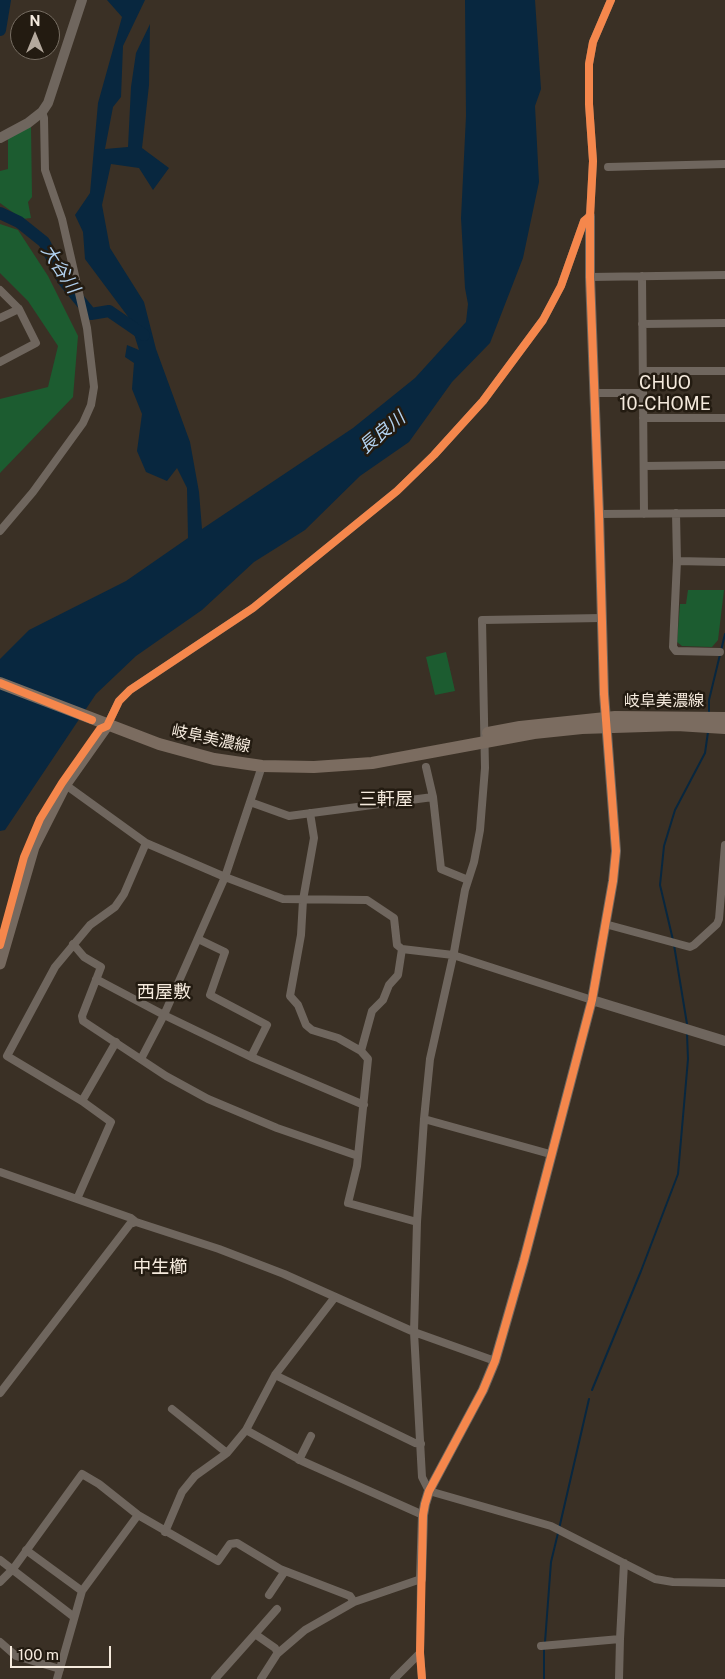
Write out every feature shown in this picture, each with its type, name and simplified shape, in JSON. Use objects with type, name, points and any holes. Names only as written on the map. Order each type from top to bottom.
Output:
[{"type":"main road","name":"岐阜美濃線","points":[[0,682],[106,726],[159,744],[205,756],[262,766],[314,767],[372,763],[427,754],[520,726],[606,722],[714,722]]},
{"type":"main road","points":[[0,964],[34,847],[64,784],[106,726]]},
{"type":"street","points":[[0,138],[42,112],[55,87],[82,0]]},
{"type":"street","points":[[422,1679],[420,1653],[423,1515],[429,1491],[483,1390],[495,1362],[524,1260],[550,1154],[592,1000],[606,924],[616,851],[606,722],[590,277],[590,216],[593,161],[589,104],[590,64],[593,42],[611,0]]},
{"type":"street","points":[[0,531],[33,492],[84,422],[91,405],[94,387],[87,325],[74,277],[62,219],[45,170],[44,118],[42,112]]},
{"type":"street","points":[[608,167],[725,164]]},
{"type":"street","points":[[106,726],[119,701],[130,690],[253,608],[356,526],[397,491],[434,455],[483,401],[543,320],[561,286],[584,221],[590,216]]},
{"type":"street","points":[[642,276],[644,514]]},
{"type":"street","points":[[590,277],[725,276]]},
{"type":"street","points":[[0,290],[19,309],[36,343],[0,362]]},
{"type":"street","points":[[0,318],[19,309]]},
{"type":"street","points":[[642,324],[725,323]]},
{"type":"street","points":[[643,371],[725,371]]},
{"type":"street","points":[[595,393],[643,392]]},
{"type":"street","points":[[643,418],[725,418]]},
{"type":"street","points":[[644,466],[725,465]]},
{"type":"street","points":[[676,513],[677,561],[673,647],[676,651],[720,652]]},
{"type":"street","points":[[599,514],[725,513]]},
{"type":"street","points":[[677,561],[725,562]]},
{"type":"street","points":[[602,618],[482,620],[485,738],[480,830],[430,1059],[424,1119],[417,1222],[414,1332],[422,1477],[429,1491],[551,1526],[654,1579],[674,1582],[725,1583]]},
{"type":"street","points":[[141,1059],[164,1016],[226,877],[262,766]]},
{"type":"street","points":[[426,767],[433,798],[441,869],[468,880]]},
{"type":"street","points":[[64,784],[146,843],[277,897],[303,900],[367,900],[394,918],[397,945],[402,949],[453,956],[725,1041]]},
{"type":"street","points":[[250,802],[289,816],[433,798]]},
{"type":"street","points":[[310,813],[314,838],[303,900],[300,944],[290,996],[298,1005],[306,1025],[312,1030],[338,1038],[362,1051],[368,1059],[358,1156],[348,1203],[417,1222]]},
{"type":"street","points":[[77,1199],[111,1122],[82,1101],[7,1056],[55,967],[90,926],[115,907],[124,894],[146,843]]},
{"type":"street","points":[[606,924],[690,947],[694,945],[717,924],[719,919],[725,845]]},
{"type":"street","points":[[198,939],[225,952],[210,995],[267,1025],[251,1057]]},
{"type":"street","points":[[73,944],[84,957],[101,967],[82,1016],[83,1021],[166,1076],[208,1099],[277,1128],[358,1156]]},
{"type":"street","points":[[362,1051],[372,1011],[383,1000],[389,985],[398,976],[402,949]]},
{"type":"street","points":[[96,979],[164,1016],[251,1057],[364,1105]]},
{"type":"street","points":[[82,1101],[116,1042]]},
{"type":"street","points":[[424,1119],[550,1154]]},
{"type":"street","points":[[0,1172],[131,1218],[136,1222],[204,1243],[284,1274],[414,1332],[495,1362]]},
{"type":"street","points":[[0,1393],[130,1224],[136,1222]]},
{"type":"street","points":[[165,1532],[182,1492],[196,1476],[227,1452],[246,1430],[275,1375],[335,1296]]},
{"type":"street","points":[[275,1375],[415,1443],[421,1444]]},
{"type":"street","points":[[172,1409],[227,1452]]},
{"type":"street","points":[[246,1430],[299,1460],[423,1515]]},
{"type":"street","points":[[299,1460],[311,1436]]},
{"type":"street","points":[[0,1582],[12,1569],[82,1474],[138,1516],[218,1561],[230,1544],[237,1543],[285,1571],[350,1596],[354,1602]]},
{"type":"street","points":[[57,1679],[82,1591],[138,1516]]},
{"type":"street","points":[[26,1550],[82,1591]]},
{"type":"street","points":[[0,1560],[74,1617]]},
{"type":"street","points":[[619,1679],[624,1563]]},
{"type":"street","points":[[269,1595],[285,1571]]},
{"type":"street","points":[[261,1679],[278,1653],[305,1630],[354,1602],[421,1579]]},
{"type":"street","points":[[215,1679],[277,1609]]},
{"type":"street","points":[[256,1634],[275,1648],[278,1653]]},
{"type":"street","points":[[544,1645],[620,1639]]},
{"type":"street","points":[[0,1642],[16,1656],[60,1669]]},
{"type":"street","points":[[394,1679],[420,1653]]},
{"type":"green space","points":[[31,126],[32,197],[28,202],[31,218],[22,219],[0,203],[0,171],[8,169],[8,138]]},
{"type":"green space","points":[[0,224],[18,230],[48,276],[78,336],[73,397],[0,473],[0,399],[48,387],[58,346],[28,301],[0,273]]},
{"type":"green space","points":[[688,590],[724,590],[718,640],[712,647],[682,646],[677,642],[680,604],[686,604]]},
{"type":"green space","points":[[446,652],[455,691],[435,695],[426,657]]},
{"type":"water","name":"長良川","points":[[107,0],[145,0],[123,46],[121,97],[113,107],[105,149],[128,147],[131,87],[136,53],[150,24],[149,85],[142,148],[169,168],[153,190],[139,168],[111,164],[102,205],[110,248],[144,302],[156,349],[190,442],[199,492],[202,529],[353,428],[415,378],[466,322],[468,304],[465,288],[461,218],[466,116],[465,0],[535,0],[541,89],[535,106],[539,182],[523,258],[490,343],[452,382],[409,442],[360,476],[305,530],[254,562],[202,610],[136,656],[96,694],[5,830],[0,831],[0,659],[29,630],[126,581],[188,538],[187,488],[177,468],[167,481],[146,472],[137,451],[142,414],[132,389],[134,363],[125,357],[127,345],[139,350],[129,318],[85,259],[83,232],[75,215],[90,193],[98,103],[122,17]]},
{"type":"waterway","name":"大谷川","points":[[0,30],[5,0]]},
{"type":"waterway","name":"大谷川","points":[[0,213],[19,222],[44,242],[63,280],[91,314],[109,311],[144,335]]},
{"type":"waterway","points":[[709,712],[709,700],[725,634]]},
{"type":"waterway","points":[[673,940],[660,885],[664,846],[675,810],[705,753],[708,732]]},
{"type":"waterway","points":[[674,945],[687,1024]]},
{"type":"waterway","points":[[592,1390],[641,1271],[678,1174],[688,1059],[687,1034]]},
{"type":"waterway","points":[[559,1529],[589,1399]]},
{"type":"waterway","points":[[545,1642],[551,1562],[558,1533]]},
{"type":"waterway","points":[[544,1647],[544,1679]]},
{"type":"cycle path","points":[[0,945],[24,857],[40,819],[62,783],[100,729],[107,726],[119,701],[130,690],[253,608],[397,491],[434,455],[483,401],[543,320],[561,286],[584,221],[590,216],[593,161],[589,104],[589,64],[593,42],[611,0]]},
{"type":"cycle path","points":[[422,1679],[420,1653],[423,1515],[425,1504],[429,1491],[483,1390],[495,1361],[524,1260],[592,1000],[613,881],[616,851],[604,694],[590,277],[590,216]]},
{"type":"cycle path","points":[[0,683],[92,720]]},
{"type":"district","name":"CHUO 10-CHOME","points":[[665,393]]},
{"type":"district","name":"三軒屋","points":[[386,799]]},
{"type":"district","name":"西屋敷","points":[[164,992]]},
{"type":"district","name":"中生櫛","points":[[160,1267]]}]
